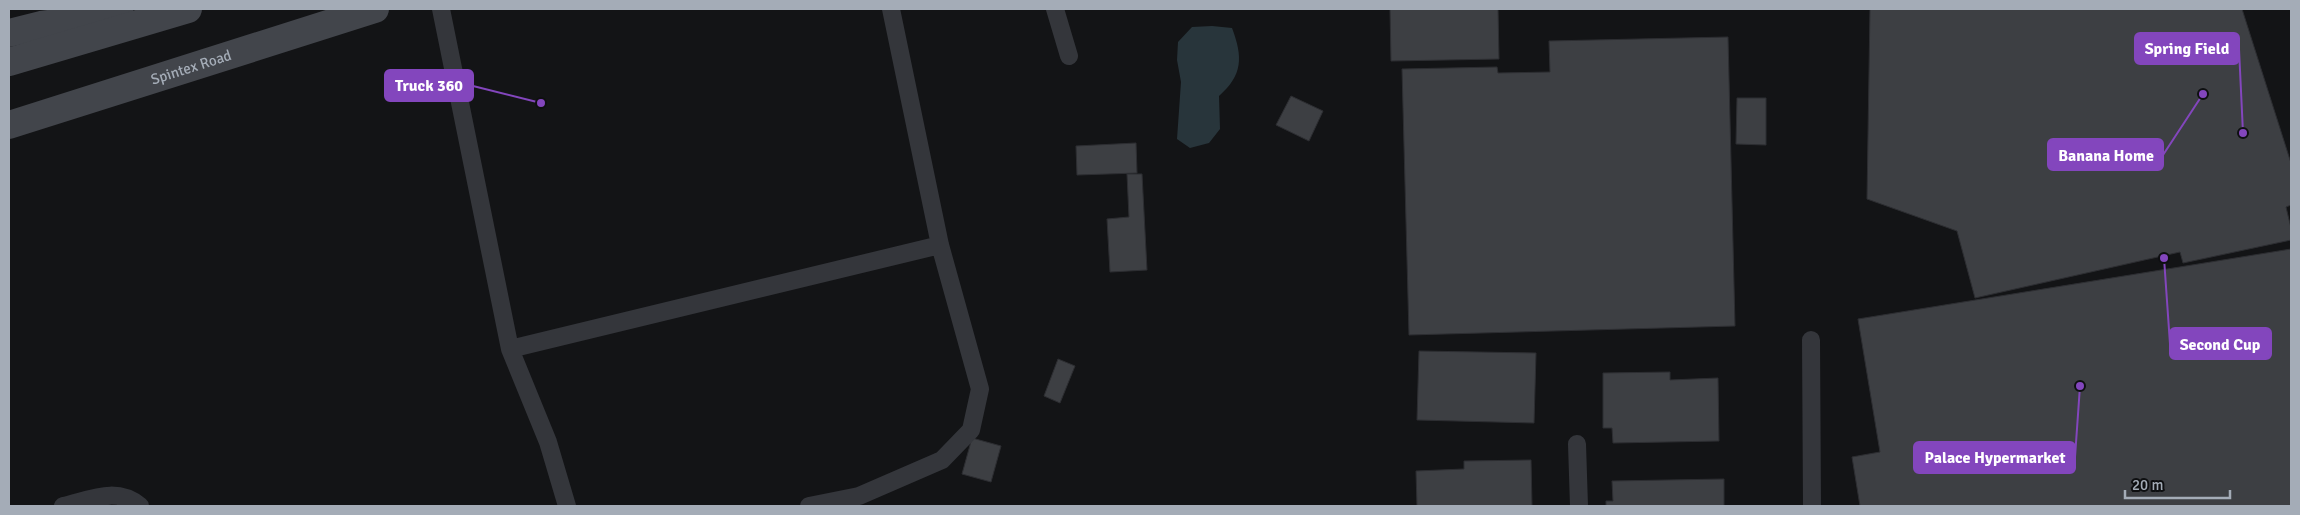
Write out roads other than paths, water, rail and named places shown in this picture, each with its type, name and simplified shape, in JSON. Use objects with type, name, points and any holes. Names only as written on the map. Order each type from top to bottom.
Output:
[{"type":"main road","points":[[9,33],[41,25],[173,9]]},
{"type":"main road","points":[[9,62],[188,9]]},
{"type":"main road","name":"Spintex Road","points":[[9,125],[375,9]]},
{"type":"lane","points":[[441,9],[510,349],[548,442],[567,506]]},
{"type":"lane","points":[[809,506],[859,496],[942,460],[971,430],[980,390],[940,245],[891,9]]},
{"type":"lane","points":[[1055,9],[1069,56]]},
{"type":"lane","points":[[510,349],[940,245]]},
{"type":"lane","points":[[1811,340],[1812,506]]},
{"type":"lane","points":[[1578,444],[1579,506]]},
{"type":"lane","points":[[62,506],[113,494],[132,500],[140,506]]},
{"type":"place","name":"Banana Home","points":[[2203,94]]},
{"type":"place","name":"Truck 360","points":[[541,103]]},
{"type":"place","name":"Spring Field","points":[[2243,133]]},
{"type":"place","name":"Second Cup","points":[[2164,258]]},
{"type":"place","name":"Palace Hypermarket","points":[[2080,386]]}]
